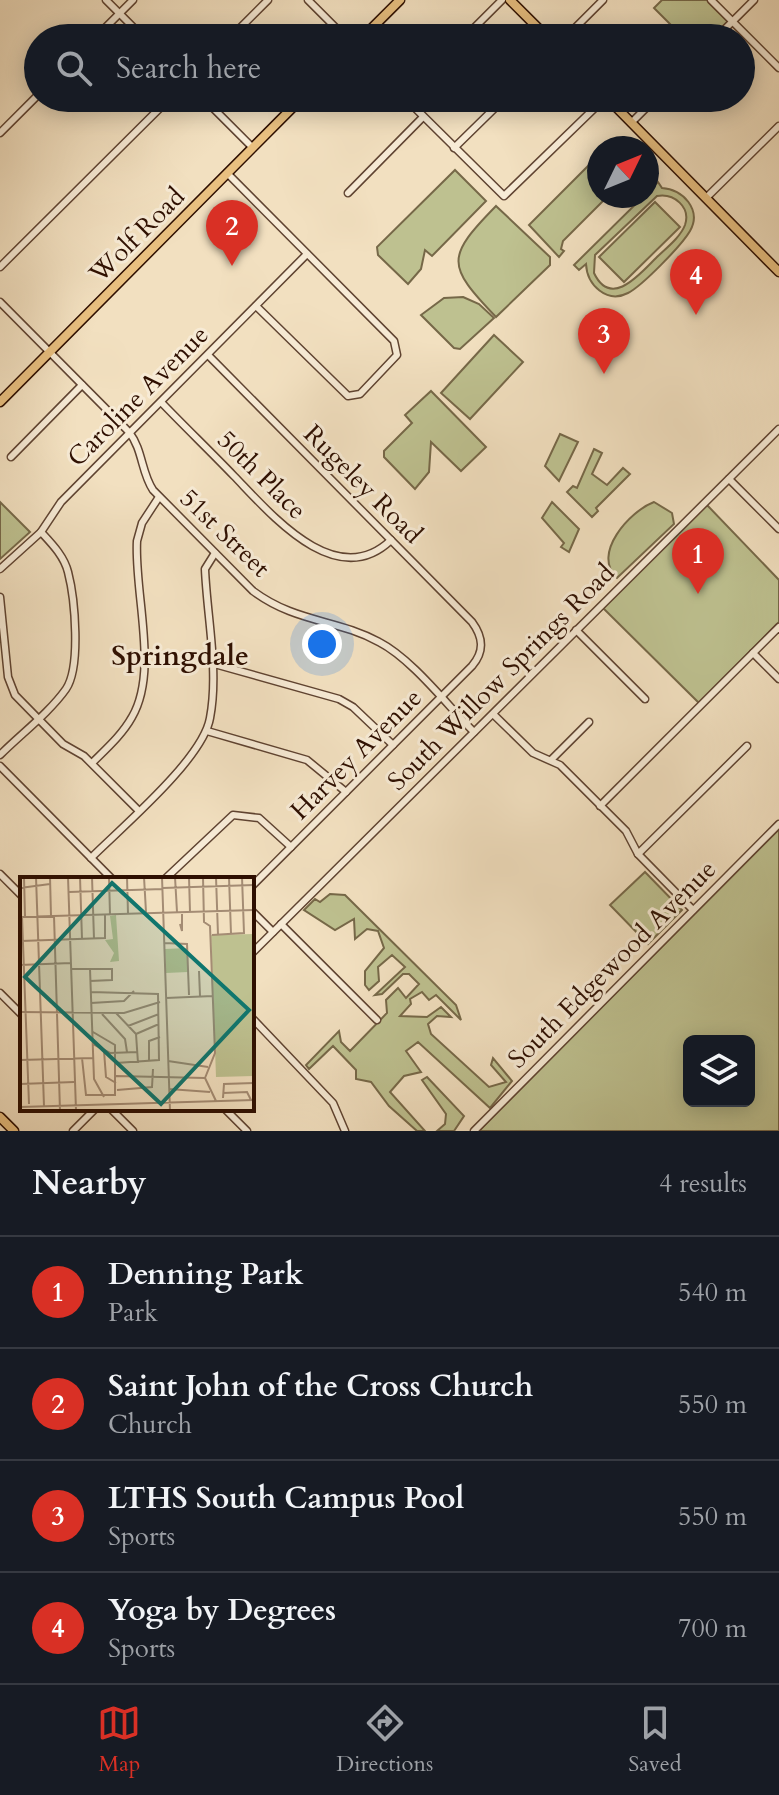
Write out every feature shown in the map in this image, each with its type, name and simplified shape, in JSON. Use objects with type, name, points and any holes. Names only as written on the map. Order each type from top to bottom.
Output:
[{"type":"main road","points":[[376,24],[400,0]]},
{"type":"main road","points":[[510,0],[534,24]]},
{"type":"main road","name":"Wolf Road","points":[[0,402],[288,112]]},
{"type":"main road","points":[[620,112],[779,272]]},
{"type":"main road","points":[[0,1117],[14,1131]]},
{"type":"street","points":[[106,0],[130,24]]},
{"type":"street","points":[[110,24],[133,0]]},
{"type":"street","points":[[244,24],[268,0]]},
{"type":"street","points":[[308,0],[332,24]]},
{"type":"street","points":[[478,24],[502,0]]},
{"type":"street","points":[[579,24],[603,0]]},
{"type":"street","points":[[711,0],[732,22],[754,0]]},
{"type":"street","points":[[755,45],[779,68]]},
{"type":"street","points":[[0,133],[24,109]]},
{"type":"street","points":[[0,267],[156,112]]},
{"type":"street","points":[[217,112],[253,148]]},
{"type":"street","points":[[418,112],[504,196],[591,112]]},
{"type":"street","points":[[454,148],[491,112]]},
{"type":"street","points":[[631,123],[642,112]]},
{"type":"street","points":[[348,193],[423,117]]},
{"type":"street","points":[[706,198],[779,126]]},
{"type":"street","points":[[227,173],[394,341],[398,352],[395,359],[360,394],[348,396],[256,306]]},
{"type":"street","name":"Caroline Avenue","points":[[0,569],[41,532],[61,502],[307,254]]},
{"type":"street","name":"51st Street","points":[[0,302],[129,432],[141,453],[146,478],[159,497],[272,605],[382,643],[474,732]]},
{"type":"street","name":"Rugeley Road","points":[[208,355],[472,622],[482,646]]},
{"type":"street","points":[[11,457],[82,385]]},
{"type":"street","name":"50th Place","points":[[161,402],[303,542],[336,554],[362,555],[378,552],[391,540]]},
{"type":"street","name":"South Willow Springs Road","points":[[254,951],[779,429]]},
{"type":"street","points":[[729,479],[779,529]]},
{"type":"street","points":[[92,763],[123,730],[140,698],[144,668],[137,541],[142,523],[159,497]]},
{"type":"street","points":[[0,755],[66,689],[74,664],[68,571],[59,552],[41,532]]},
{"type":"street","points":[[91,858],[188,760],[207,731],[212,703],[205,569],[215,553]]},
{"type":"street","points":[[0,597],[11,687],[63,744],[92,763],[138,810]]},
{"type":"street","points":[[600,806],[779,627]]},
{"type":"street","points":[[576,630],[645,699]]},
{"type":"street","name":"Harvey Avenue","points":[[254,884],[477,661],[482,646]]},
{"type":"street","points":[[753,653],[779,679]]},
{"type":"street","points":[[0,660],[6,654]]},
{"type":"street","points":[[211,663],[339,699],[353,707],[393,745]]},
{"type":"street","points":[[493,714],[533,753],[551,760],[600,806],[630,836],[638,854],[693,910]]},
{"type":"street","points":[[551,760],[589,722]]},
{"type":"street","points":[[207,731],[307,760],[346,792]]},
{"type":"street","points":[[638,854],[747,746]]},
{"type":"street","points":[[0,766],[110,877]]},
{"type":"street","points":[[167,877],[233,815],[259,818],[291,847]]},
{"type":"street","name":"South Edgewood Avenue","points":[[474,1131],[779,824]]},
{"type":"street","points":[[0,874],[20,894]]},
{"type":"street","points":[[254,913],[273,932]]},
{"type":"street","points":[[281,924],[377,1020]]},
{"type":"street","points":[[0,993],[20,1013]]},
{"type":"street","points":[[254,1020],[333,1103],[345,1131]]},
{"type":"street","points":[[73,1131],[93,1111]]},
{"type":"street","points":[[113,1111],[133,1131]]},
{"type":"street","points":[[227,1111],[247,1131]]},
{"type":"green space","points":[[662,0],[709,0],[731,22],[670,24],[654,8]]},
{"type":"green space","points":[[587,167],[587,208],[596,208],[563,241],[561,249],[564,251],[559,257],[529,225]]},
{"type":"green space","points":[[455,170],[486,201],[432,256],[425,250],[421,269],[408,284],[378,255],[377,247]]},
{"type":"green space","points":[[659,184],[662,188],[677,192],[692,208],[693,223],[686,237],[652,274],[628,293],[620,296],[606,294],[590,279],[586,264],[579,270],[574,265],[632,208],[644,208],[595,255],[594,273],[601,283],[609,288],[625,285],[672,243],[685,225],[686,212],[675,199],[659,196]]},
{"type":"green space","points":[[496,206],[550,257],[550,265],[496,317],[468,285],[458,261],[468,238]]},
{"type":"green space","points":[[659,206],[680,227],[624,282],[599,257],[649,208]]},
{"type":"green space","points":[[463,297],[479,304],[494,318],[460,349],[454,348],[421,315],[444,298]]},
{"type":"green space","points":[[494,335],[523,362],[470,419],[441,393]]},
{"type":"green space","points":[[431,391],[486,447],[461,471],[431,442],[429,472],[415,489],[384,457],[384,451],[412,423],[405,415]]},
{"type":"green space","points":[[560,434],[578,442],[559,481],[545,466]]},
{"type":"green space","points":[[594,449],[602,453],[592,474],[607,485],[623,468],[630,474],[596,508],[598,511],[592,517],[567,492],[573,486],[577,488]]},
{"type":"green space","points":[[0,502],[30,532],[0,559]]},
{"type":"green space","points":[[552,502],[579,529],[569,552],[561,547],[564,543],[542,518]]},
{"type":"green space","points":[[654,502],[672,513],[674,524],[617,578],[610,568],[608,557],[611,546],[634,514]]},
{"type":"green space","points":[[707,505],[779,580],[779,622],[699,703],[603,608]]},
{"type":"green space","points":[[779,829],[779,1131],[479,1131],[501,1108]]},
{"type":"green space","points":[[645,872],[682,910],[648,944],[610,905]]},
{"type":"green space","points":[[330,894],[345,895],[456,1005],[461,1020],[436,995],[429,1000],[422,992],[410,999],[411,1004],[400,1016],[427,1017],[441,1007],[451,1017],[437,1016],[428,1024],[431,1034],[489,1087],[506,1082],[491,1065],[493,1058],[512,1081],[490,1108],[418,1042],[406,1051],[421,1072],[404,1076],[390,1092],[425,1131],[417,1131],[389,1106],[371,1082],[356,1079],[356,1070],[333,1046],[309,1069],[306,1065],[339,1031],[341,1042],[350,1051],[387,1013],[386,1000],[398,988],[406,998],[419,984],[409,974],[403,974],[382,994],[375,995],[405,967],[392,955],[378,967],[379,981],[369,990],[365,985],[365,971],[384,948],[378,931],[367,929],[355,939],[354,919],[335,930],[304,910],[315,899],[320,902]]},
{"type":"green space","points":[[427,1077],[464,1116],[454,1131],[437,1131],[445,1124],[446,1114],[422,1080]]},
{"type":"place","name":"Saint John of the Cross Church","points":[[232,266]]},
{"type":"place","name":"Yoga by Degrees","points":[[696,315]]},
{"type":"place","name":"LTHS South Campus Pool","points":[[604,374]]},
{"type":"place","name":"Denning Park","points":[[698,594]]},
{"type":"district","name":"Springdale","points":[[180,656]]}]
